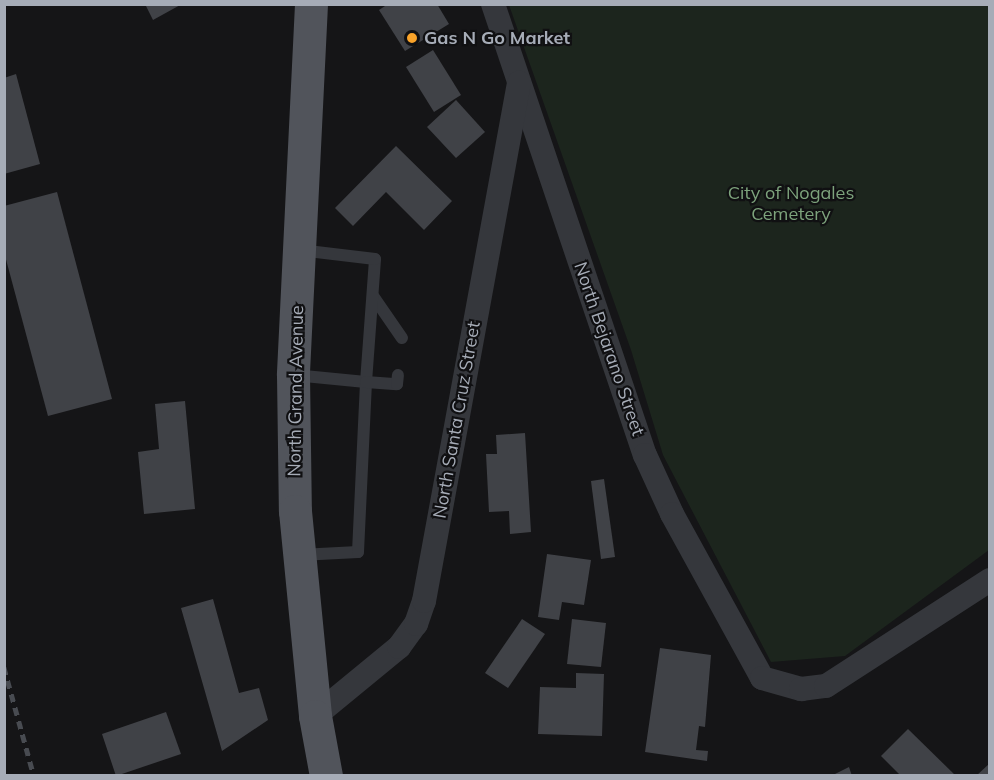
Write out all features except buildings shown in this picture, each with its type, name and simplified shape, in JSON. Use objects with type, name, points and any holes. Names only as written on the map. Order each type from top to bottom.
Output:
[{"type":"main road","name":"North Grand Avenue","points":[[311,4],[293,375],[299,555],[315,716],[326,776]]},
{"type":"street","name":"North Bejarano Street","points":[[493,4],[645,455],[672,514],[762,678],[801,689],[826,686],[990,580]]},
{"type":"street","name":"North Santa Cruz Street","points":[[315,716],[399,647],[416,624],[424,601],[519,80]]},
{"type":"lane","points":[[299,250],[375,259],[366,382],[358,552],[299,555]]},
{"type":"lane","points":[[373,296],[402,338]]},
{"type":"lane","points":[[293,375],[397,384],[398,375]]},
{"type":"green space","name":"City of Nogales Cemetery","points":[[509,5],[989,5],[989,550],[845,656],[771,662],[663,455],[631,350]]},
{"type":"railway","points":[[4,667],[34,776]]},
{"type":"place","name":"Gas N Go Market","points":[[412,38]]}]
